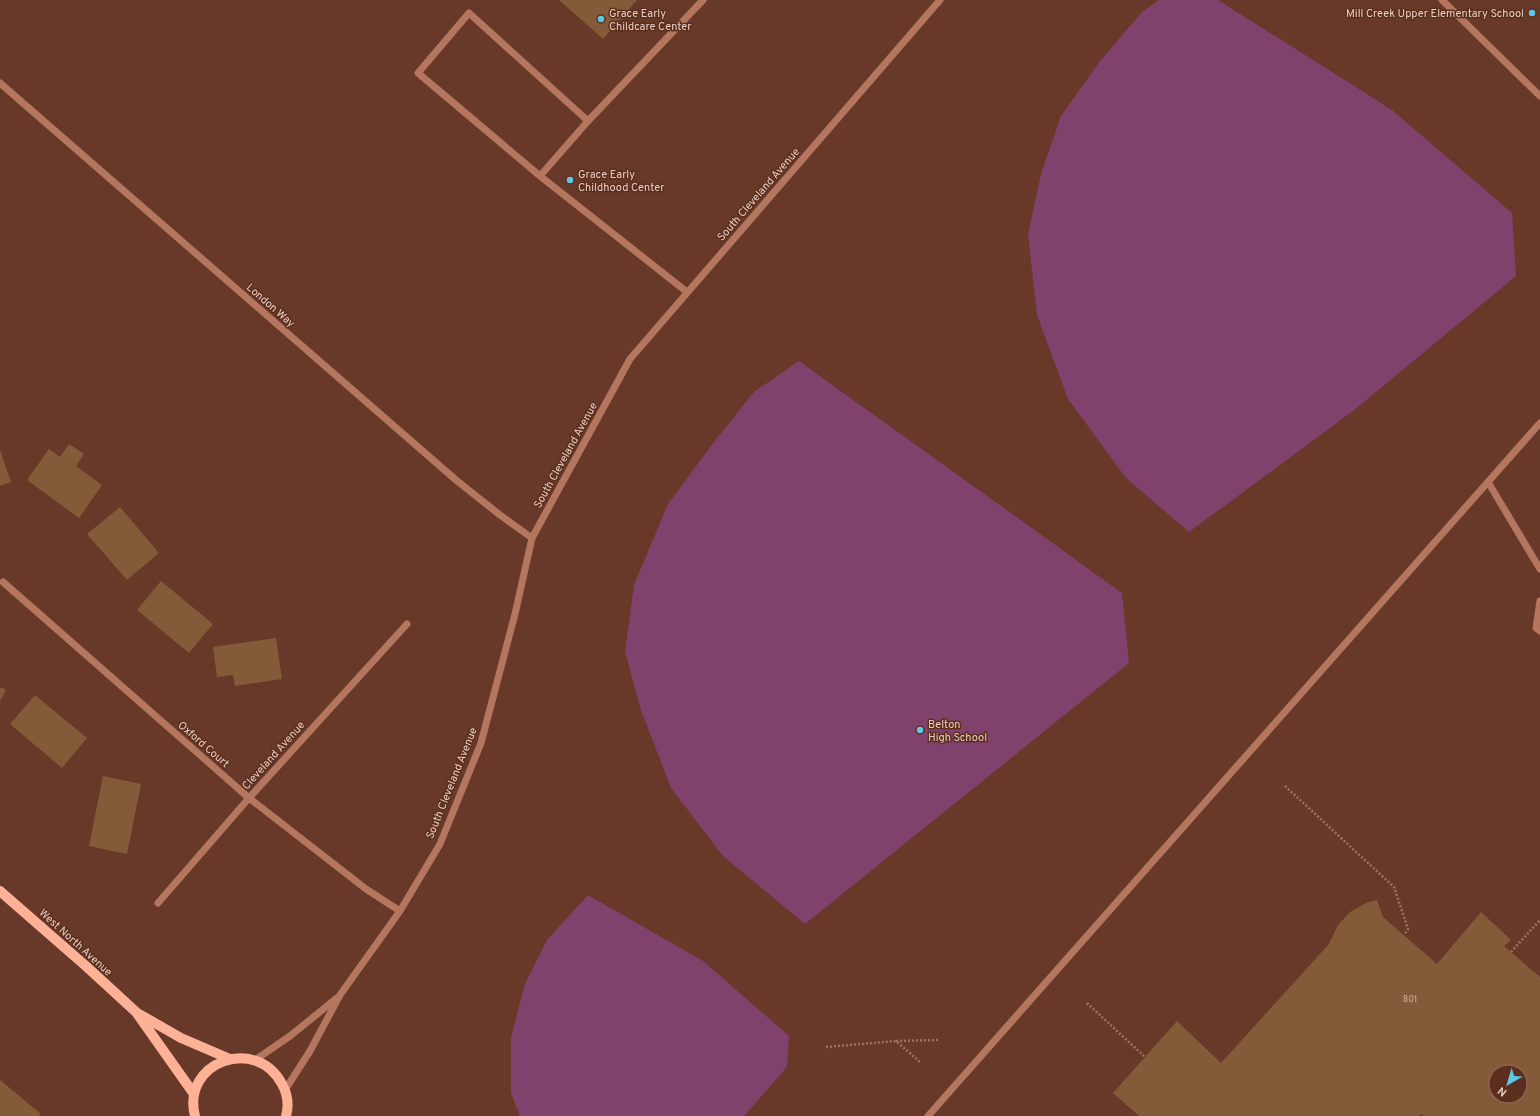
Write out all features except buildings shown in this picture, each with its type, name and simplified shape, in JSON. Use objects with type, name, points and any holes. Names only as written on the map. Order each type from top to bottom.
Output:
[{"type":"main road","name":"West North Avenue","points":[[0,891],[136,1012],[194,1094]]},
{"type":"main road","name":"West North Avenue","points":[[136,1012],[181,1038],[230,1059]]},
{"type":"main road","name":"West North Avenue","points":[[194,1116],[194,1094],[199,1082],[207,1071],[217,1063],[230,1059],[242,1058],[255,1060],[268,1066],[278,1077],[285,1090],[288,1101],[286,1116]]},
{"type":"street","points":[[540,176],[588,121],[703,0]]},
{"type":"street","name":"South Cleveland Avenue","points":[[285,1090],[310,1051],[340,995],[400,911],[440,844],[481,742],[515,614],[532,538],[630,359],[940,0]]},
{"type":"street","points":[[1442,0],[1540,96]]},
{"type":"street","points":[[588,121],[469,13],[418,73],[540,176],[687,292]]},
{"type":"street","name":"London Way","points":[[0,83],[456,480],[532,538]]},
{"type":"street","points":[[928,1116],[1540,423]]},
{"type":"street","points":[[1488,482],[1540,569]]},
{"type":"street","name":"Oxford Court","points":[[3,582],[249,798],[366,890],[400,911]]},
{"type":"street","points":[[1540,601],[1536,628],[1540,631]]},
{"type":"street","name":"Cleveland Avenue","points":[[158,903],[249,798],[407,624]]},
{"type":"street","name":"South Cleveland Avenue","points":[[255,1060],[290,1036],[340,995]]},
{"type":"path","points":[[1285,786],[1394,886],[1408,929],[1404,935]]},
{"type":"path","points":[[1511,952],[1540,920]]},
{"type":"path","points":[[1087,1003],[1145,1057]]},
{"type":"path","points":[[826,1047],[896,1041],[939,1040]]},
{"type":"path","points":[[896,1041],[920,1062]]},
{"type":"shaded area","points":[[1159,0],[1218,0],[1392,110],[1512,213],[1516,276],[1353,411],[1189,532],[1126,478],[1068,399],[1037,315],[1028,234],[1041,174],[1061,116],[1100,61],[1142,12]]},
{"type":"shaded area","points":[[799,361],[1122,593],[1129,663],[805,924],[723,856],[671,788],[641,710],[625,652],[634,585],[668,504],[714,442],[754,392]]},
{"type":"shaded area","points":[[588,895],[703,961],[789,1036],[787,1067],[744,1116],[520,1116],[511,1093],[511,1037],[525,984],[547,940]]},
{"type":"place","name":"Mill Creek Upper Elementary School","points":[[1532,13]]},
{"type":"place","name":"Grace Early Childcare Center","points":[[601,19]]},
{"type":"place","name":"Grace Early Childhood Center","points":[[570,180]]},
{"type":"place","name":"Belton High School","points":[[920,730]]}]
